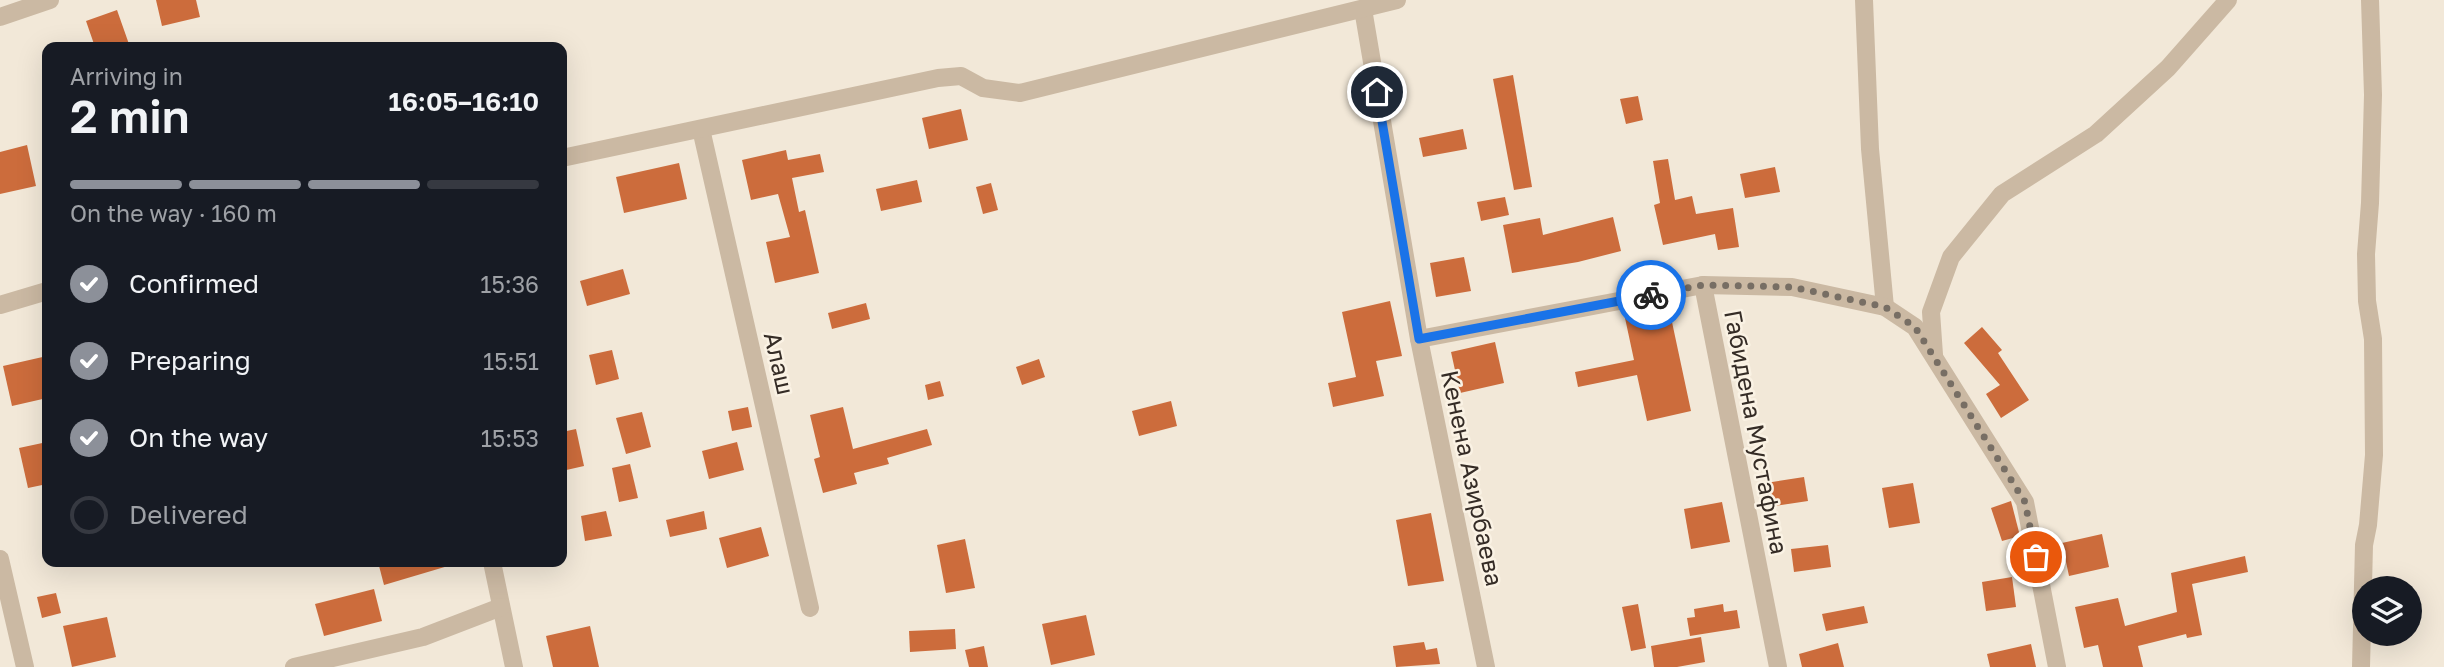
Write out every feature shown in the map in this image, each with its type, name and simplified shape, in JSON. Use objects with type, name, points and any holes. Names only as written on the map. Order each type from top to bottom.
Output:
[{"type":"street","points":[[0,17],[50,0]]},
{"type":"street","points":[[567,157],[938,78],[961,76],[983,88],[1020,93],[1397,0]]},
{"type":"street","points":[[1864,0],[1870,149],[1885,307]]},
{"type":"street","points":[[1934,358],[1931,312],[1951,257],[2002,194],[2096,134],[2168,68],[2228,0]]},
{"type":"street","points":[[2361,667],[2364,545],[2374,455],[2373,339],[2367,301],[2366,254],[2373,95],[2370,0]]},
{"type":"street","name":"Кенена Азирбаева","points":[[1363,9],[1419,339],[1486,667]]},
{"type":"street","name":"Алаш","points":[[701,129],[810,608]]},
{"type":"street","points":[[1703,285],[1792,287],[1885,307],[1915,327],[2025,502],[2057,667]]},
{"type":"street","name":"Габидена Мустафина","points":[[1419,339],[1703,285],[1778,667]]},
{"type":"street","points":[[0,305],[42,292]]},
{"type":"street","points":[[0,559],[25,667]]},
{"type":"street","points":[[493,567],[514,667]]},
{"type":"street","points":[[294,667],[424,637],[501,607]]},
{"type":"building","points":[[156,0],[196,0],[200,17],[162,26]]},
{"type":"building","points":[[117,10],[128,42],[93,42],[86,21]]},
{"type":"building","points":[[1513,75],[1532,187],[1514,190],[1493,79]]},
{"type":"building","points":[[1638,96],[1643,120],[1626,124],[1620,99]]},
{"type":"building","points":[[961,109],[968,140],[929,149],[922,118]]},
{"type":"building","points":[[1463,129],[1467,149],[1423,157],[1419,138]]},
{"type":"building","points":[[27,145],[36,186],[0,194],[0,152]]},
{"type":"building","points":[[786,150],[788,160],[820,154],[824,172],[792,178],[799,212],[805,210],[819,273],[775,283],[766,242],[790,237],[778,194],[751,200],[742,160]]},
{"type":"building","points":[[1668,159],[1675,200],[1692,196],[1696,214],[1733,208],[1739,247],[1718,250],[1715,234],[1663,245],[1654,205],[1660,203],[1653,161]]},
{"type":"building","points":[[679,163],[687,199],[624,213],[616,177]]},
{"type":"building","points":[[1775,167],[1780,192],[1745,198],[1740,174]]},
{"type":"building","points":[[917,180],[922,202],[881,211],[876,189]]},
{"type":"building","points":[[991,183],[998,210],[983,214],[976,187]]},
{"type":"building","points":[[1505,197],[1509,215],[1481,221],[1477,202]]},
{"type":"building","points":[[1613,217],[1621,251],[1578,262],[1512,273],[1503,225],[1540,218],[1543,235]]},
{"type":"building","points":[[1464,257],[1471,291],[1436,297],[1430,263]]},
{"type":"building","points":[[623,269],[630,294],[587,306],[580,281]]},
{"type":"building","points":[[1390,301],[1402,356],[1376,361],[1384,396],[1333,407],[1328,383],[1356,377],[1342,312]]},
{"type":"building","points":[[866,303],[870,319],[832,329],[828,313]]},
{"type":"building","points":[[1669,308],[1691,411],[1647,421],[1637,375],[1578,387],[1575,372],[1634,360],[1625,318]]},
{"type":"building","points":[[1982,327],[2002,350],[1998,353],[2029,400],[2001,418],[1986,394],[2000,385],[1964,343]]},
{"type":"building","points":[[1495,342],[1504,383],[1460,393],[1451,352]]},
{"type":"building","points":[[612,350],[619,379],[596,385],[589,355]]},
{"type":"building","points":[[42,357],[42,399],[12,406],[3,366]]},
{"type":"building","points":[[1039,359],[1045,377],[1022,385],[1016,367]]},
{"type":"building","points":[[940,381],[944,396],[928,400],[925,385]]},
{"type":"building","points":[[1171,401],[1177,426],[1139,436],[1132,411]]},
{"type":"building","points":[[748,407],[752,427],[732,431],[728,411]]},
{"type":"building","points":[[843,407],[853,449],[927,429],[932,445],[887,458],[889,464],[854,473],[857,484],[823,493],[814,459],[820,457],[810,415]]},
{"type":"building","points":[[642,412],[651,447],[626,454],[616,418]]},
{"type":"building","points":[[576,429],[584,466],[567,470],[567,431]]},
{"type":"building","points":[[737,442],[744,470],[709,479],[702,451]]},
{"type":"building","points":[[42,443],[42,485],[28,488],[19,448]]},
{"type":"building","points":[[630,464],[638,498],[619,502],[612,468]]},
{"type":"building","points":[[1804,477],[1808,501],[1769,507],[1766,483]]},
{"type":"building","points":[[1913,483],[1920,523],[1889,528],[1882,488]]},
{"type":"building","points":[[2011,501],[2020,536],[2002,541],[1991,508]]},
{"type":"building","points":[[1722,502],[1730,542],[1691,549],[1684,509]]},
{"type":"building","points":[[606,511],[612,536],[585,541],[581,516]]},
{"type":"building","points":[[704,511],[707,529],[670,537],[666,520]]},
{"type":"building","points":[[1431,513],[1444,581],[1408,586],[1396,520]]},
{"type":"building","points":[[761,527],[769,556],[727,568],[719,538]]},
{"type":"building","points":[[2102,534],[2109,567],[2069,576],[2062,543]]},
{"type":"building","points":[[965,539],[975,588],[946,593],[937,545]]},
{"type":"building","points":[[1828,545],[1831,567],[1794,572],[1791,549]]},
{"type":"building","points":[[2245,556],[2248,572],[2192,584],[2202,635],[2187,638],[2186,634],[2138,646],[2143,667],[2103,667],[2098,645],[2084,648],[2075,607],[2118,598],[2125,626],[2177,612],[2171,573]]},
{"type":"building","points":[[379,567],[445,567],[384,585]]},
{"type":"building","points":[[2012,577],[2016,607],[1986,611],[1982,582]]},
{"type":"building","points":[[374,589],[382,621],[324,636],[315,604]]},
{"type":"building","points":[[56,593],[61,613],[42,618],[37,597]]},
{"type":"building","points":[[1638,604],[1646,648],[1631,651],[1622,607]]},
{"type":"building","points":[[1723,604],[1724,612],[1737,610],[1740,628],[1690,636],[1687,618],[1695,617],[1694,609]]},
{"type":"building","points":[[1864,606],[1868,623],[1826,631],[1822,614]]},
{"type":"building","points":[[1086,615],[1095,655],[1051,665],[1042,624]]},
{"type":"building","points":[[107,617],[116,657],[72,667],[63,626]]},
{"type":"building","points":[[590,626],[599,667],[553,667],[546,636]]},
{"type":"building","points":[[955,629],[956,649],[910,652],[909,631]]},
{"type":"building","points":[[1701,637],[1705,662],[1677,667],[1654,667],[1651,646]]},
{"type":"building","points":[[1424,642],[1426,650],[1437,648],[1440,664],[1396,667],[1393,646]]},
{"type":"building","points":[[1838,643],[1844,667],[1802,667],[1799,654]]},
{"type":"building","points":[[2031,644],[2036,667],[1990,667],[1987,654]]},
{"type":"building","points":[[984,646],[988,667],[969,667],[965,650]]},
{"type":"way so far","points":[[1651,295],[1703,285],[1792,287],[1885,307],[1915,327],[2025,502],[2036,557]]},
{"type":"route","points":[[1377,92],[1419,339],[1651,295]]}]
